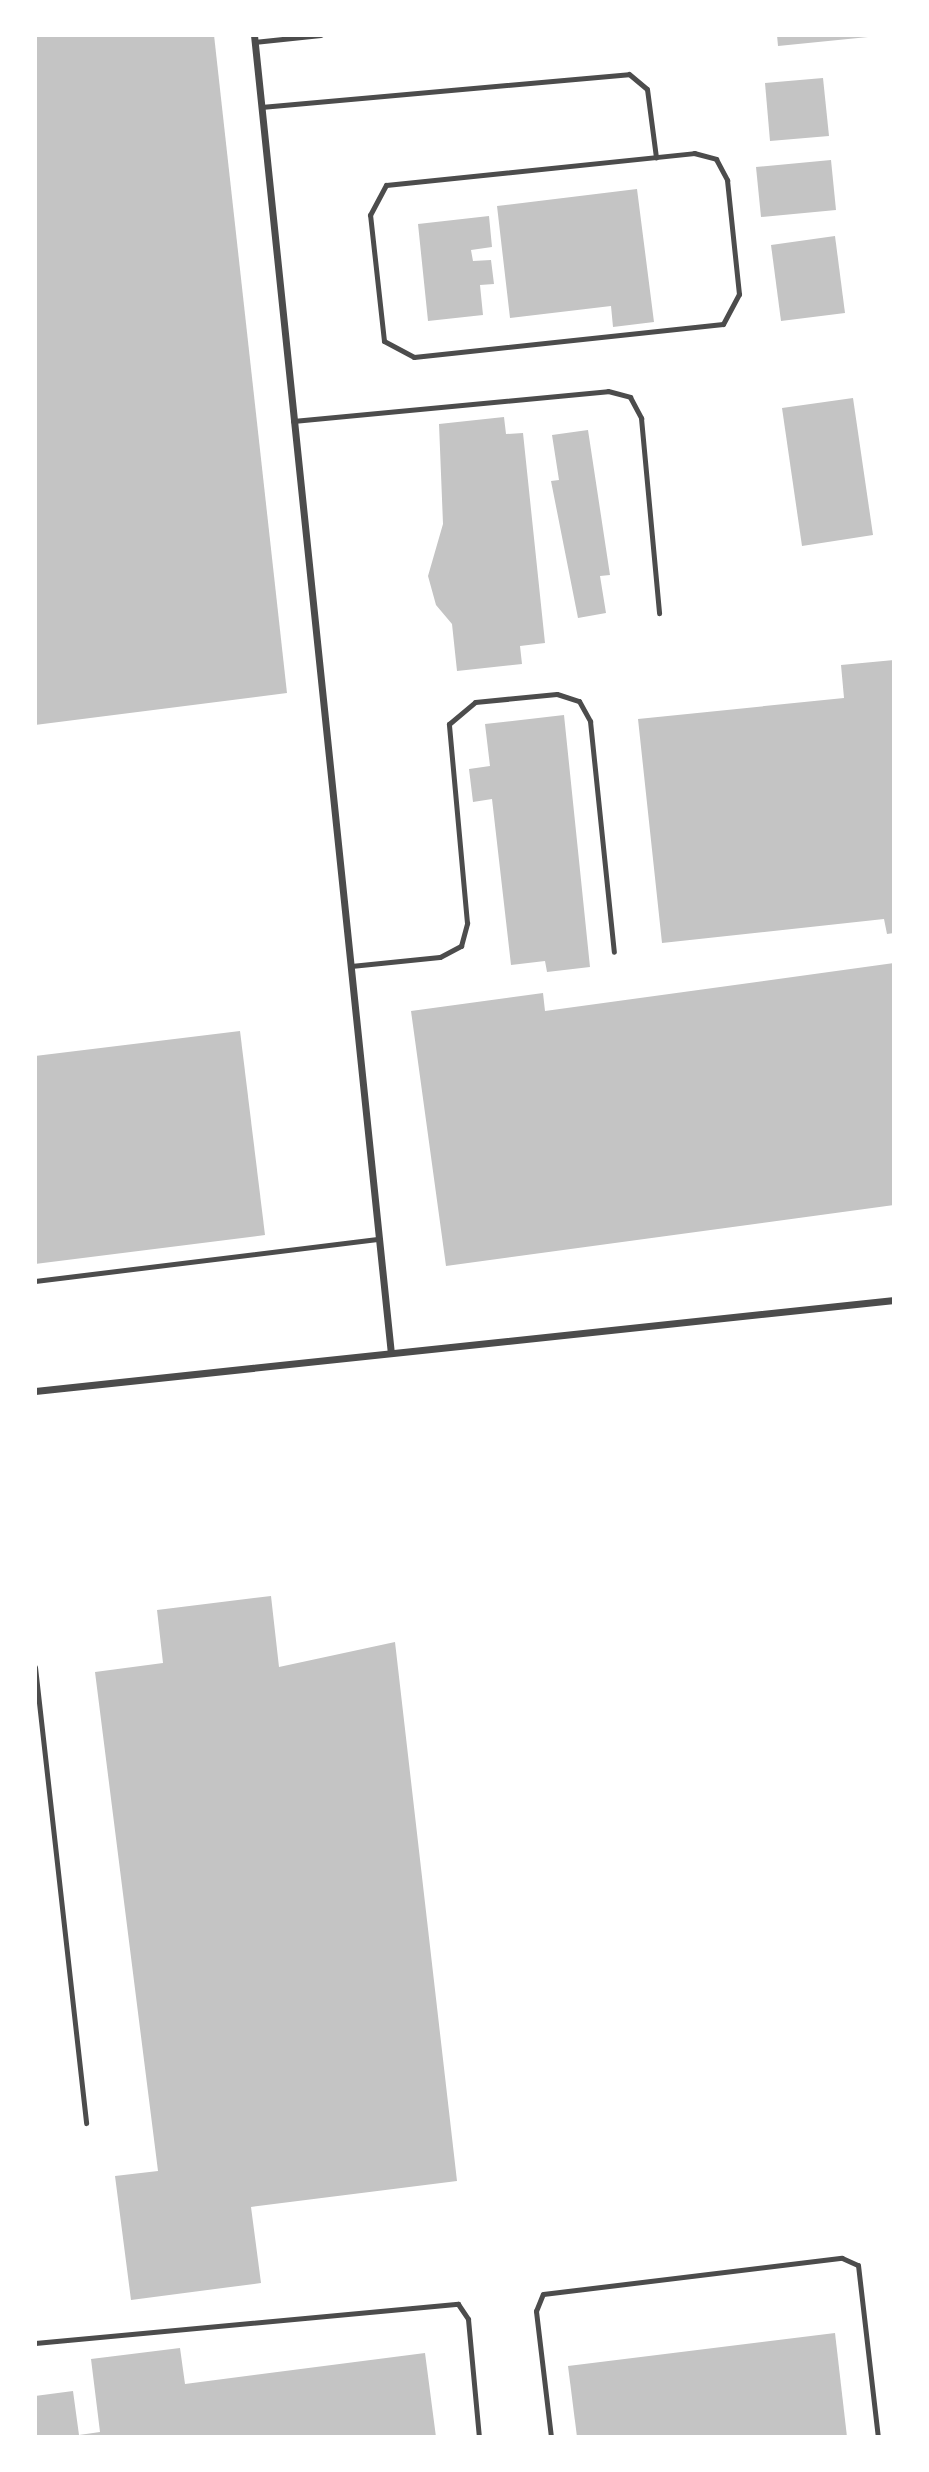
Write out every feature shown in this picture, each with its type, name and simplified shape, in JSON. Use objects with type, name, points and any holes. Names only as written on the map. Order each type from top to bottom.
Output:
[{"type":"street","points":[[254,39],[391,1353]]},
{"type":"street","points":[[35,1391],[894,1300]]},
{"type":"lane","points":[[254,39],[321,35]]},
{"type":"lane","points":[[261,107],[629,74],[647,89],[656,157]]},
{"type":"lane","points":[[694,153],[716,159],[727,180],[738,294],[723,324],[414,357],[384,341],[370,215],[386,185],[656,157],[694,153]]},
{"type":"lane","points":[[293,421],[608,391],[630,397],[641,418],[659,612]]},
{"type":"lane","points":[[351,966],[440,957],[461,946],[467,923],[449,723],[475,702],[557,694],[579,701],[590,721],[614,952]]},
{"type":"lane","points":[[35,1281],[379,1239]]},
{"type":"lane","points":[[35,1667],[86,2123]]},
{"type":"lane","points":[[551,2437],[536,2311],[543,2294],[842,2258],[858,2265],[878,2437]]},
{"type":"lane","points":[[35,2343],[458,2304],[468,2319],[479,2437]]},
{"type":"building","points":[[35,35],[214,35],[287,693],[35,725]]},
{"type":"building","points":[[777,35],[868,35],[868,37],[778,46]]},
{"type":"building","points":[[823,78],[829,136],[770,141],[765,83]]},
{"type":"building","points":[[831,160],[836,210],[761,217],[756,167]]},
{"type":"building","points":[[637,189],[654,322],[613,327],[611,306],[510,318],[497,206]]},
{"type":"building","points":[[489,216],[492,247],[471,250],[473,261],[491,260],[494,284],[480,285],[483,315],[428,321],[418,224]]},
{"type":"building","points":[[835,236],[845,313],[781,321],[771,245]]},
{"type":"building","points":[[853,398],[873,535],[802,546],[782,408]]},
{"type":"building","points":[[504,417],[506,434],[523,433],[545,643],[520,646],[522,664],[457,671],[452,624],[436,605],[428,576],[443,524],[439,424]]},
{"type":"building","points":[[588,430],[610,575],[600,576],[606,613],[578,618],[551,481],[559,480],[552,435]]},
{"type":"building","points":[[894,660],[894,933],[887,934],[884,919],[662,943],[638,719],[844,698],[841,665]]},
{"type":"building","points":[[564,715],[590,967],[547,972],[545,961],[511,965],[492,799],[473,802],[469,769],[490,766],[485,724]]},
{"type":"building","points":[[894,963],[894,1205],[446,1266],[411,1011],[543,993],[545,1011]]},
{"type":"building","points":[[240,1031],[265,1235],[35,1264],[35,1056]]},
{"type":"building","points":[[271,1596],[279,1667],[395,1642],[457,2181],[251,2207],[261,2283],[131,2300],[115,2176],[158,2171],[95,1672],[163,1663],[157,1610]]},
{"type":"building","points":[[835,2333],[847,2437],[577,2437],[568,2366]]},
{"type":"building","points":[[180,2348],[185,2384],[425,2353],[436,2437],[35,2437],[35,2396],[73,2391],[79,2435],[100,2432],[91,2359]]}]
